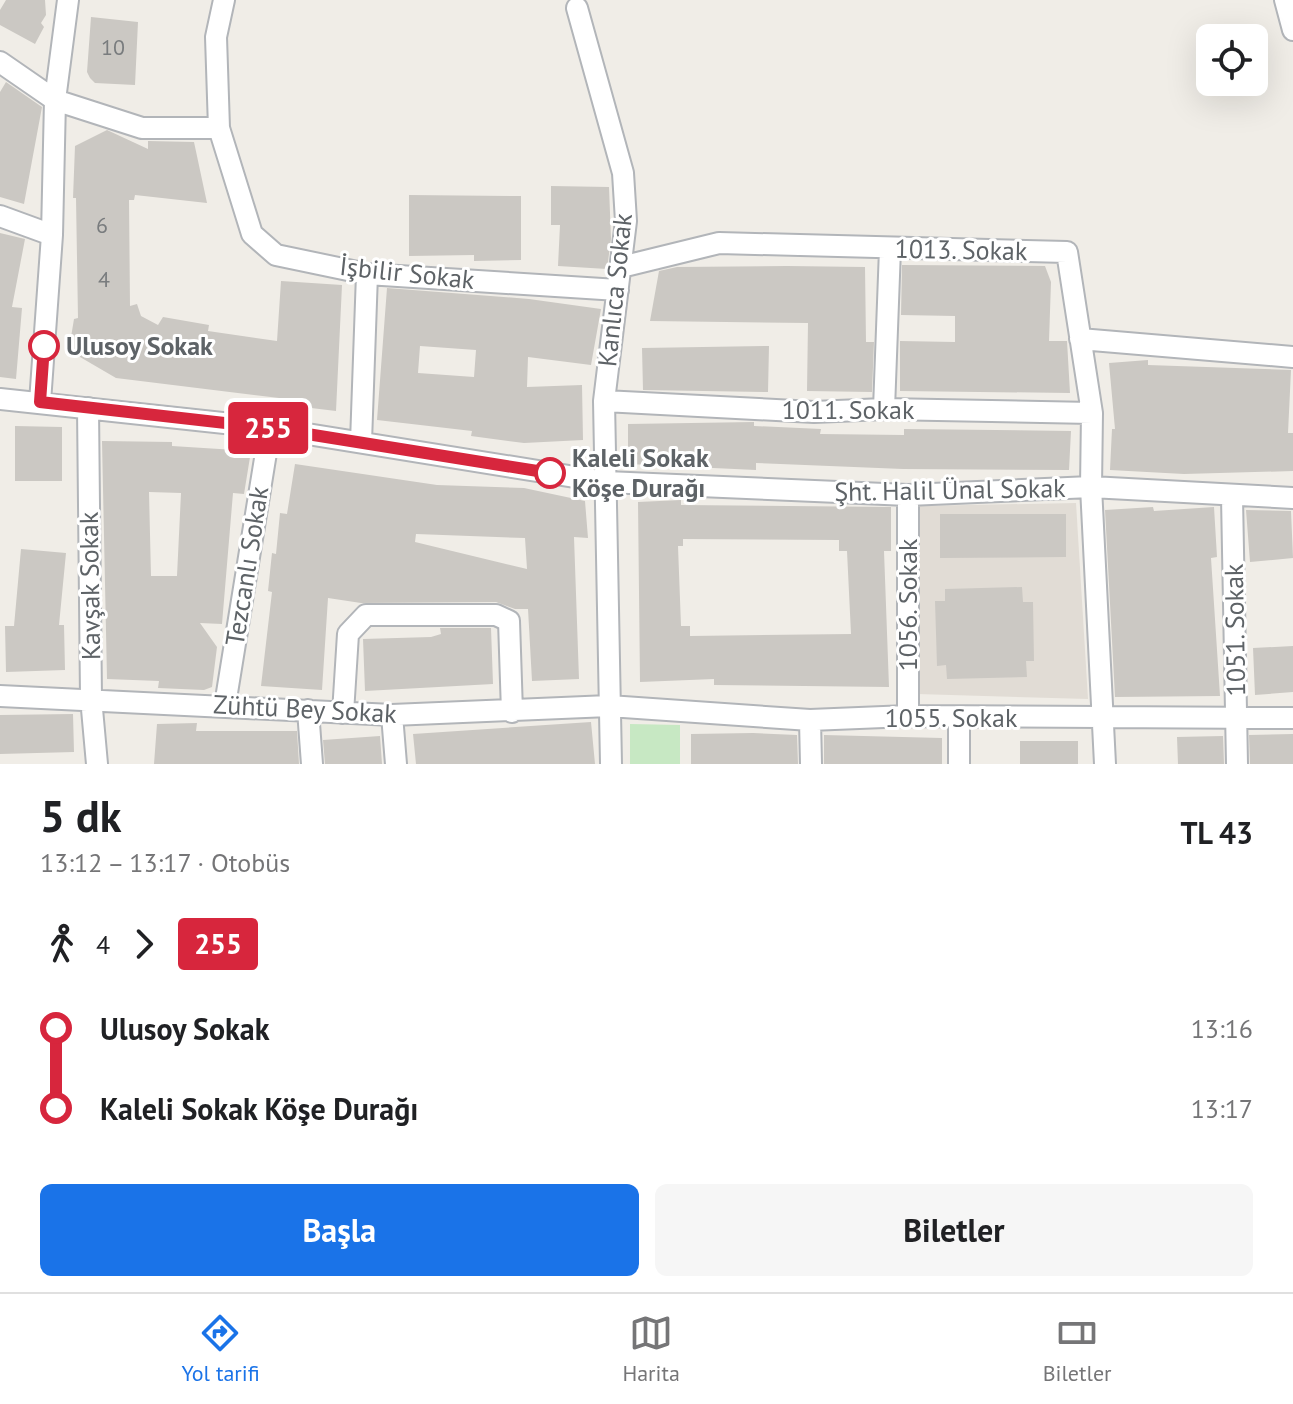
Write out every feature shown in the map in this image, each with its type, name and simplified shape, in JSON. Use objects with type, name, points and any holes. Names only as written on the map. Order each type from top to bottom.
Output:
[{"type":"street","points":[[40,402],[52,235],[55,100],[68,0]]},
{"type":"street","name":"İşbilir Sokak","points":[[224,0],[216,37],[219,128],[252,234],[276,255],[367,274],[618,290]]},
{"type":"street","points":[[1285,0],[1293,30]]},
{"type":"street","name":"Kanlıca Sokak","points":[[577,8],[623,173],[626,221],[604,401],[611,764]]},
{"type":"street","points":[[0,62],[55,100],[142,128],[219,128]]},
{"type":"street","points":[[0,216],[52,235]]},
{"type":"street","name":"1013. Sokak","points":[[621,267],[719,243],[1067,252],[1092,413],[1091,487],[1105,764]]},
{"type":"street","points":[[884,409],[890,249]]},
{"type":"street","points":[[361,442],[367,274]]},
{"type":"street","points":[[1080,339],[1293,357]]},
{"type":"street","name":"Şht. Halil Ünal Sokak","points":[[0,399],[270,428],[606,482],[908,495],[1091,487],[1293,498]]},
{"type":"street","name":"1011. Sokak","points":[[604,401],[814,412],[884,409],[1092,413]]},
{"type":"street","name":"Kavşak Sokak","points":[[88,408],[91,698],[97,764]]},
{"type":"street","name":"Tezcanlı Sokak","points":[[225,705],[270,428]]},
{"type":"street","name":"1056. Sokak","points":[[908,495],[908,716]]},
{"type":"street","name":"1051. Sokak","points":[[1232,497],[1237,764]]},
{"type":"street","points":[[343,713],[348,634],[366,615],[496,615],[509,621],[512,712]]},
{"type":"street","name":"Zühtü Bey Sokak","points":[[0,696],[91,698],[392,715],[609,706]]},
{"type":"street","name":"1055. Sokak","points":[[609,706],[810,720],[908,716],[959,719],[1293,718]]},
{"type":"street","points":[[308,710],[312,764]]},
{"type":"street","points":[[392,715],[396,764]]},
{"type":"street","points":[[959,719],[959,764]]},
{"type":"street","points":[[810,720],[811,764]]},
{"type":"shaded area","points":[[1076,503],[1088,699],[917,694],[918,506]]},
{"type":"green space","points":[[630,724],[680,725],[680,764],[630,764]]},
{"type":"building","points":[[6,0],[45,0],[46,15],[41,23],[44,27],[35,44],[0,25],[0,10]]},
{"type":"building","points":[[91,17],[138,22],[135,85],[95,83],[90,78],[87,72]]},
{"type":"building","points":[[6,82],[42,107],[24,204],[0,197],[0,92]]},
{"type":"building","points":[[107,130],[148,149],[148,141],[194,142],[207,203],[135,195],[134,200],[129,200],[130,306],[137,304],[141,316],[158,325],[163,317],[209,325],[208,331],[277,341],[281,281],[342,285],[336,411],[278,404],[279,398],[116,378],[80,357],[70,343],[74,319],[78,318],[76,198],[73,198],[75,146]]},
{"type":"building","points":[[551,186],[609,187],[611,239],[607,269],[558,266],[560,225],[551,225]]},
{"type":"building","points":[[409,195],[521,196],[521,260],[474,261],[474,255],[409,256]]},
{"type":"building","points":[[0,233],[25,239],[12,307],[22,308],[16,379],[0,377]]},
{"type":"building","points":[[902,265],[1045,266],[1051,282],[1049,341],[1067,341],[1070,393],[900,391],[900,341],[955,342],[955,316],[901,315]]},
{"type":"building","points":[[677,267],[865,267],[866,342],[874,342],[872,392],[807,391],[808,323],[650,321],[659,271]]},
{"type":"building","points":[[387,288],[529,299],[601,309],[591,365],[528,357],[527,387],[582,385],[583,440],[524,443],[471,436],[472,431],[377,420]],"holes":[[[420,346],[476,350],[474,377],[418,373]]]},
{"type":"building","points":[[769,346],[768,392],[643,390],[642,348]]},
{"type":"building","points":[[1148,360],[1148,365],[1291,370],[1288,433],[1293,433],[1293,471],[1184,474],[1110,470],[1112,429],[1115,429],[1109,363]]},
{"type":"building","points":[[754,422],[754,426],[821,429],[820,434],[904,435],[904,429],[1071,431],[1069,470],[903,469],[756,463],[756,470],[628,464],[628,424]]},
{"type":"building","points":[[15,426],[62,427],[62,481],[15,481]]},
{"type":"building","points":[[102,441],[172,442],[172,446],[251,451],[244,494],[233,493],[222,624],[200,623],[217,647],[212,687],[204,690],[158,688],[159,681],[107,679]],"holes":[[[149,492],[181,493],[177,576],[151,576]]]},
{"type":"building","points":[[295,464],[437,485],[524,488],[585,501],[588,538],[574,537],[579,679],[532,681],[528,609],[515,609],[496,602],[361,603],[328,598],[322,690],[261,686],[272,592],[268,591],[272,553],[276,554],[280,513],[287,514]],"holes":[[[416,534],[525,538],[527,569],[415,542]]]},
{"type":"building","points":[[681,500],[681,505],[891,507],[891,551],[884,551],[889,687],[714,685],[714,679],[640,682],[638,502]],"holes":[[[683,539],[839,540],[839,551],[847,551],[851,634],[690,636],[690,626],[681,626],[678,546],[683,546]]]},
{"type":"building","points":[[1153,507],[1154,511],[1214,507],[1217,557],[1211,558],[1220,696],[1115,697],[1105,510]]},
{"type":"building","points":[[1246,510],[1291,511],[1293,558],[1250,562]]},
{"type":"building","points":[[940,514],[1066,514],[1066,557],[940,558]]},
{"type":"building","points":[[21,549],[66,553],[59,625],[64,625],[65,670],[6,672],[5,626],[14,626]]},
{"type":"building","points":[[1022,587],[1023,602],[1033,602],[1034,661],[1026,661],[1027,677],[947,679],[946,665],[937,666],[935,601],[945,601],[945,589]]},
{"type":"building","points":[[440,628],[491,628],[493,684],[365,691],[363,639],[431,637],[441,634]]},
{"type":"building","points":[[1293,646],[1293,692],[1255,695],[1253,648]]},
{"type":"building","points":[[73,714],[74,752],[0,754],[0,715]]},
{"type":"building","points":[[591,722],[595,764],[416,764],[413,734]]},
{"type":"building","points":[[197,723],[196,731],[297,731],[299,764],[154,764],[157,724]]},
{"type":"building","points":[[691,734],[797,735],[798,764],[691,764]]},
{"type":"building","points":[[1293,734],[1293,764],[1250,764],[1249,735]]},
{"type":"building","points":[[824,735],[942,738],[942,764],[824,764]]},
{"type":"building","points":[[380,736],[382,764],[325,764],[323,740]]},
{"type":"building","points":[[1223,736],[1224,764],[1178,764],[1177,737]]},
{"type":"building","points":[[1020,741],[1078,741],[1078,764],[1020,764]]},
{"type":"bus line","name":"255","points":[[44,346],[40,402],[270,428],[550,473]]},
{"type":"place","name":"Ulusoy Sokak","points":[[44,346]]},
{"type":"place","name":"Kaleli Sokak Köşe Durağı","points":[[550,473]]}]
